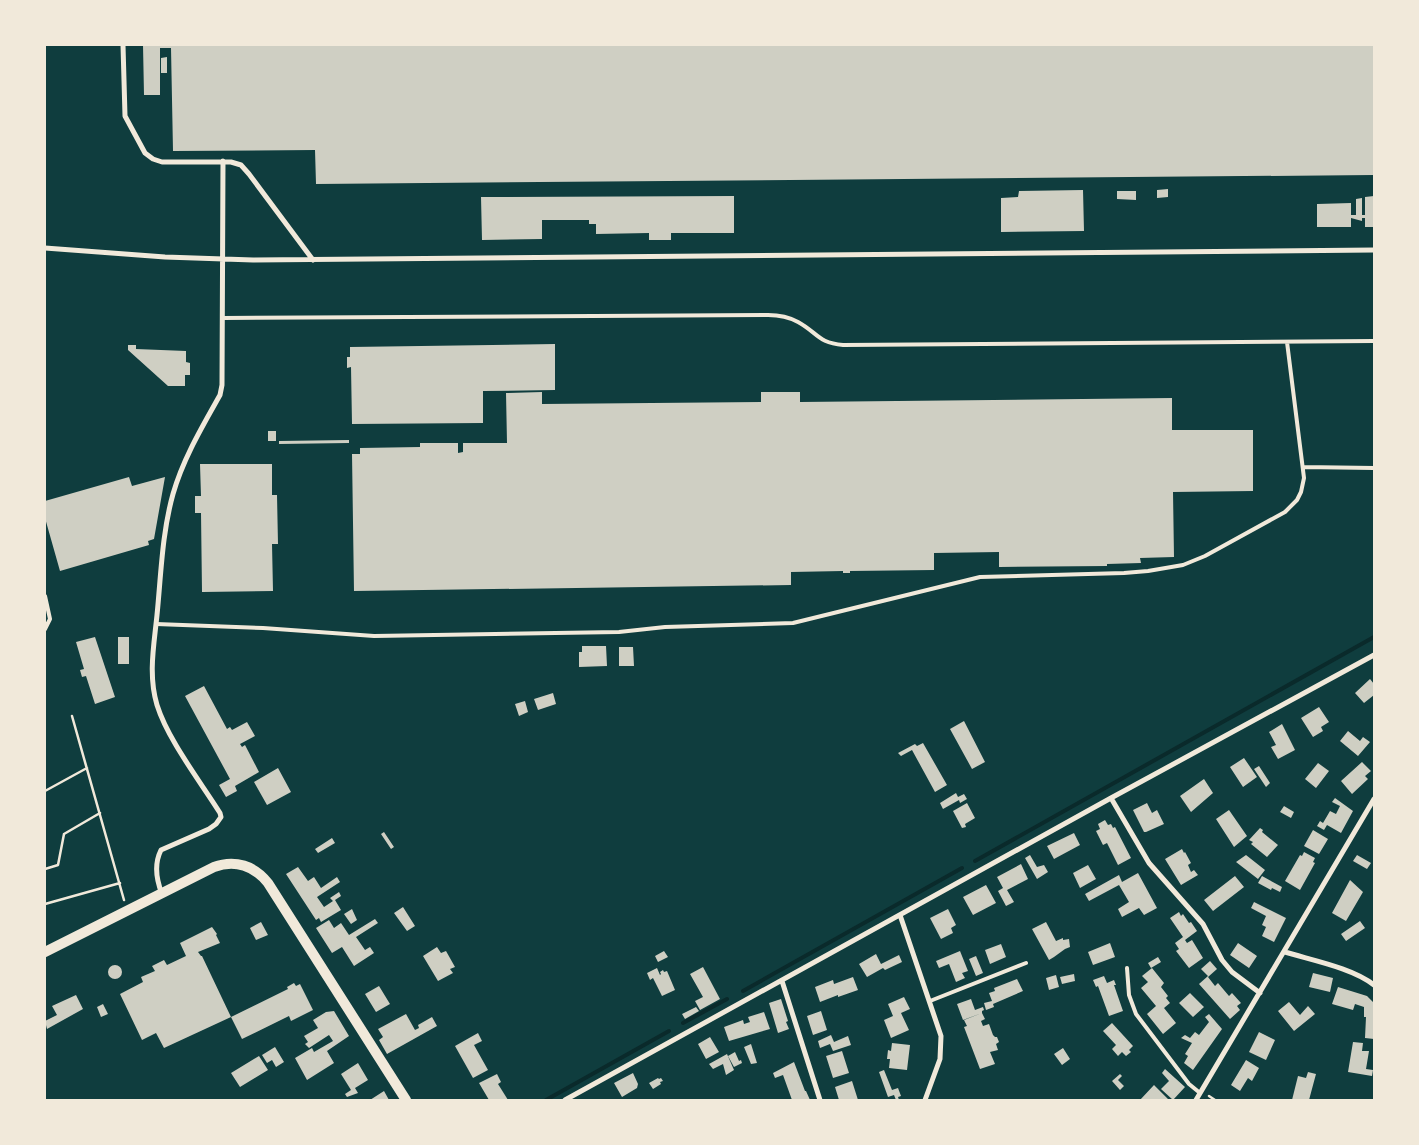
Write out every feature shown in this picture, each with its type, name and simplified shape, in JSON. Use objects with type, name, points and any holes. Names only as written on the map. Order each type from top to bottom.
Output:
[{"type":"main road","points":[[45,952],[222,865],[240,864],[259,873],[273,891],[406,1100]]},
{"type":"street","points":[[123,45],[125,116],[145,153],[153,159],[162,162],[223,161],[236,163],[244,168],[313,260]]},
{"type":"street","points":[[162,894],[156,874],[162,850],[210,829],[221,815],[171,736],[157,705],[152,675],[163,545],[173,495],[190,450],[221,391],[224,260],[223,161]]},
{"type":"street","points":[[45,248],[75,252]]},
{"type":"street","points":[[45,252],[224,260],[313,260],[1374,250]]},
{"type":"street","points":[[565,1100],[1374,655]]},
{"type":"street","points":[[1111,798],[1149,863],[1203,924],[1222,960],[1232,972],[1260,993]]},
{"type":"street","points":[[1196,1100],[1374,799]]},
{"type":"street","points":[[900,915],[941,1036],[940,1059],[926,1100]]},
{"type":"street","points":[[1285,952],[1353,973],[1365,978],[1374,985]]},
{"type":"street","points":[[782,981],[820,1100]]},
{"type":"lane","points":[[223,318],[768,315],[789,318],[804,326],[820,339],[843,345],[1374,341]]},
{"type":"lane","points":[[156,624],[263,628],[374,636],[611,632],[665,627],[793,623],[980,577],[996,575],[1124,573],[1182,565],[1205,556],[1286,512],[1297,500],[1301,492],[1304,478],[1287,342]]},
{"type":"lane","points":[[1302,467],[1374,468]]},
{"type":"lane","points":[[45,596],[50,619],[45,629]]},
{"type":"lane","points":[[930,1001],[1026,963]]},
{"type":"lane","points":[[1127,968],[1129,995],[1136,1014],[1189,1084],[1200,1094]]},
{"type":"path","points":[[72,716],[127,911]]},
{"type":"path","points":[[45,790],[87,768]]},
{"type":"path","points":[[45,870],[58,865],[64,834],[100,813]]},
{"type":"path","points":[[45,904],[120,883]]},
{"type":"building","points":[[143,45],[1374,45],[1374,175],[316,184],[315,150],[173,151],[171,48],[160,48],[160,95],[144,95]]},
{"type":"building","points":[[167,57],[167,73],[161,73],[161,58]]},
{"type":"building","points":[[1168,189],[1168,197],[1157,198],[1157,190]]},
{"type":"building","points":[[1083,190],[1084,231],[1001,232],[1001,198],[1018,197],[1019,191]]},
{"type":"building","points":[[1117,191],[1136,191],[1136,200],[1117,199]]},
{"type":"building","points":[[734,196],[734,233],[671,233],[671,240],[649,240],[649,233],[596,234],[596,224],[589,224],[589,220],[542,220],[542,239],[482,240],[481,197]]},
{"type":"building","points":[[1374,196],[1374,227],[1365,227],[1365,218],[1362,218],[1362,221],[1351,218],[1351,227],[1317,227],[1317,204],[1351,203],[1351,215],[1356,215],[1356,199],[1362,198],[1362,215],[1365,215],[1365,197]]},
{"type":"building","points":[[555,344],[555,390],[483,391],[483,423],[352,424],[351,367],[347,368],[347,357],[350,357],[350,347]]},
{"type":"building","points":[[128,345],[136,345],[136,349],[186,351],[186,362],[190,363],[190,375],[185,375],[185,386],[168,386],[128,350]]},
{"type":"building","points":[[542,392],[542,404],[761,402],[761,392],[800,392],[800,402],[1172,398],[1172,430],[1253,430],[1253,491],[1173,492],[1174,557],[1140,558],[1141,563],[1107,564],[1107,566],[999,567],[999,552],[934,553],[934,570],[850,571],[850,573],[843,573],[843,571],[791,572],[791,585],[354,591],[352,454],[360,454],[360,448],[420,447],[420,443],[458,443],[458,453],[463,452],[463,443],[507,443],[506,393]]},
{"type":"building","points":[[268,431],[276,431],[276,441],[268,441]]},
{"type":"building","points":[[349,440],[349,443],[279,444],[279,441]]},
{"type":"building","points":[[200,464],[272,464],[272,495],[277,495],[278,544],[272,544],[273,591],[202,592],[201,513],[195,513],[195,496],[201,496]]},
{"type":"building","points":[[129,477],[132,486],[165,477],[154,539],[148,541],[149,545],[60,571],[45,518],[45,501]]},
{"type":"building","points":[[95,637],[115,697],[95,704],[86,676],[82,677],[80,670],[84,669],[76,642]]},
{"type":"building","points":[[118,637],[129,637],[129,664],[118,664]]},
{"type":"building","points":[[582,646],[606,646],[607,666],[579,667],[579,652],[582,652]]},
{"type":"building","points":[[619,647],[633,647],[634,666],[619,666]]},
{"type":"building","points":[[1370,679],[1374,684],[1374,695],[1364,703],[1355,693]]},
{"type":"building","points":[[204,686],[227,729],[230,727],[232,730],[247,722],[255,736],[240,744],[242,747],[245,745],[259,772],[235,786],[237,791],[226,797],[219,785],[230,779],[185,696]]},
{"type":"building","points":[[553,693],[556,704],[538,710],[534,699]]},
{"type":"building","points":[[525,701],[528,712],[519,716],[515,704]]},
{"type":"building","points":[[1319,707],[1329,722],[1321,727],[1323,731],[1313,737],[1301,718]]},
{"type":"building","points":[[964,721],[985,762],[972,769],[950,729]]},
{"type":"building","points":[[1282,724],[1295,750],[1278,759],[1271,747],[1276,745],[1269,732]]},
{"type":"building","points":[[1348,731],[1360,741],[1363,737],[1370,742],[1358,756],[1340,741]]},
{"type":"building","points":[[923,743],[947,785],[935,792],[912,750],[901,756],[898,753],[915,744],[917,746]]},
{"type":"building","points":[[1244,758],[1257,777],[1243,787],[1230,767]]},
{"type":"building","points":[[1362,762],[1371,771],[1365,776],[1368,779],[1352,794],[1341,781]]},
{"type":"building","points":[[1318,763],[1329,771],[1316,788],[1305,779]]},
{"type":"building","points":[[1259,766],[1270,783],[1266,787],[1254,769]]},
{"type":"building","points":[[278,768],[291,792],[267,805],[254,782]]},
{"type":"building","points":[[1204,779],[1213,793],[1191,812],[1180,796]]},
{"type":"building","points":[[956,793],[958,797],[964,794],[967,799],[960,803],[959,800],[943,809],[940,803]]},
{"type":"building","points":[[1335,798],[1353,811],[1341,833],[1327,825],[1324,830],[1317,826],[1320,821],[1323,823],[1330,811],[1336,814],[1340,806],[1332,802]]},
{"type":"building","points":[[967,803],[975,818],[965,824],[966,827],[962,828],[953,811]]},
{"type":"building","points":[[1147,803],[1152,813],[1157,810],[1164,824],[1144,832],[1133,810]]},
{"type":"building","points":[[1284,806],[1294,812],[1291,818],[1280,812]]},
{"type":"building","points":[[1229,810],[1247,836],[1234,847],[1216,819]]},
{"type":"building","points":[[1105,820],[1108,825],[1111,824],[1113,828],[1115,827],[1131,858],[1118,865],[1107,843],[1103,845],[1096,831],[1100,829],[1098,824]]},
{"type":"building","points":[[1260,828],[1263,830],[1262,832],[1278,845],[1267,857],[1251,844],[1253,842],[1249,840]]},
{"type":"building","points":[[1313,830],[1328,839],[1319,854],[1304,846]]},
{"type":"building","points":[[384,832],[394,847],[391,849],[381,834]]},
{"type":"building","points":[[1074,833],[1080,845],[1054,859],[1047,846]]},
{"type":"building","points":[[332,838],[335,843],[318,853],[315,849]]},
{"type":"building","points":[[1182,849],[1191,863],[1188,865],[1191,872],[1194,870],[1198,875],[1181,885],[1165,859]]},
{"type":"building","points":[[1304,852],[1315,858],[1313,862],[1315,863],[1300,890],[1285,881],[1300,855],[1302,856]]},
{"type":"building","points":[[1030,855],[1037,867],[1044,865],[1048,872],[1037,879],[1025,858]]},
{"type":"building","points":[[1246,855],[1265,870],[1258,879],[1236,862]]},
{"type":"building","points":[[1357,855],[1371,863],[1367,869],[1353,861]]},
{"type":"building","points":[[1021,864],[1028,879],[1007,890],[1014,902],[1006,906],[998,891],[1003,888],[997,877]]},
{"type":"building","points":[[1088,865],[1096,879],[1080,888],[1073,873]]},
{"type":"building","points":[[298,867],[308,881],[314,877],[321,888],[337,877],[340,882],[317,897],[324,907],[333,901],[330,898],[339,892],[341,896],[335,900],[341,910],[321,922],[319,918],[316,920],[286,874]]},
{"type":"building","points":[[1138,873],[1157,908],[1144,915],[1139,908],[1122,917],[1118,909],[1129,902],[1119,885],[1089,901],[1085,894],[1119,875],[1122,882]]},
{"type":"building","points":[[1235,876],[1244,887],[1213,911],[1204,900]]},
{"type":"building","points":[[1262,876],[1282,887],[1280,892],[1272,888],[1271,890],[1258,883]]},
{"type":"building","points":[[1350,880],[1363,892],[1346,921],[1332,913]]},
{"type":"building","points":[[986,885],[996,903],[973,915],[963,897]]},
{"type":"building","points":[[1254,902],[1286,918],[1274,942],[1262,936],[1266,927],[1262,925],[1266,916],[1251,908]]},
{"type":"building","points":[[403,907],[415,926],[407,931],[394,913]]},
{"type":"building","points":[[352,909],[357,920],[351,924],[344,914]]},
{"type":"building","points":[[948,909],[956,925],[951,928],[953,933],[941,939],[930,918]]},
{"type":"building","points":[[1179,912],[1181,916],[1183,914],[1189,923],[1191,922],[1197,931],[1185,940],[1187,943],[1192,940],[1203,958],[1189,968],[1176,951],[1179,949],[1175,943],[1183,937],[1170,918]]},
{"type":"building","points":[[375,919],[378,923],[356,937],[365,950],[370,947],[374,953],[354,966],[342,947],[332,953],[316,928],[329,920],[334,928],[341,923],[349,935]]},
{"type":"building","points":[[1360,921],[1365,928],[1346,941],[1341,934]]},
{"type":"building","points":[[261,922],[268,935],[256,940],[250,928]]},
{"type":"building","points":[[1046,922],[1056,941],[1063,938],[1063,940],[1069,939],[1070,947],[1049,960],[1032,929]]},
{"type":"building","points":[[212,927],[220,943],[198,952],[202,956],[231,1017],[164,1048],[156,1033],[142,1040],[120,994],[143,982],[141,977],[155,971],[152,966],[164,960],[167,965],[186,956],[180,943]]},
{"type":"building","points":[[1110,943],[1115,957],[1093,965],[1088,952]]},
{"type":"building","points":[[1238,943],[1257,956],[1249,968],[1230,955]]},
{"type":"building","points":[[1001,944],[1006,957],[990,964],[985,950]]},
{"type":"building","points":[[437,947],[441,953],[446,951],[455,967],[450,969],[453,973],[438,981],[423,956]]},
{"type":"building","points":[[664,951],[668,957],[658,962],[655,956]]},
{"type":"building","points":[[960,951],[968,971],[962,973],[965,978],[956,982],[949,964],[939,968],[936,961]]},
{"type":"building","points":[[876,954],[881,964],[899,955],[902,962],[885,970],[883,968],[867,977],[859,964]]},
{"type":"building","points":[[976,956],[983,973],[976,976],[969,959]]},
{"type":"building","points":[[1158,957],[1161,962],[1151,968],[1148,963]]},
{"type":"building","points":[[1210,961],[1217,969],[1208,977],[1215,986],[1218,983],[1229,996],[1232,993],[1241,1003],[1237,1006],[1240,1010],[1230,1019],[1199,984],[1208,976],[1201,969]]},
{"type":"building","points":[[112,965],[118,965],[122,972],[118,979],[112,979],[108,975],[108,969]]},
{"type":"building","points":[[703,967],[720,999],[700,1010],[695,1001],[703,997],[690,974]]},
{"type":"building","points":[[657,968],[660,975],[660,972],[663,970],[664,972],[667,971],[675,990],[662,996],[653,978],[650,980],[647,973]]},
{"type":"building","points":[[1152,968],[1164,983],[1161,987],[1168,996],[1166,998],[1170,1003],[1164,1008],[1176,1023],[1163,1034],[1147,1014],[1156,1006],[1141,988],[1148,982],[1142,976]]},
{"type":"building","points":[[1313,973],[1333,978],[1330,992],[1309,987]]},
{"type":"building","points":[[1074,974],[1075,981],[1062,984],[1060,977]]},
{"type":"building","points":[[1056,975],[1059,987],[1049,990],[1046,978]]},
{"type":"building","points":[[1104,976],[1107,983],[1114,980],[1123,1011],[1109,1016],[1098,986],[1096,987],[1093,980]]},
{"type":"building","points":[[853,977],[858,990],[820,1002],[815,987],[833,980],[834,984]]},
{"type":"building","points":[[1017,979],[1023,991],[993,1004],[994,1007],[986,1010],[984,1003],[992,1001],[989,993],[995,991],[994,988]]},
{"type":"building","points":[[294,983],[296,986],[300,984],[313,1010],[291,1021],[289,1016],[242,1039],[231,1017],[288,989],[287,987]]},
{"type":"building","points":[[379,986],[390,1004],[376,1012],[365,994]]},
{"type":"building","points":[[1338,987],[1367,996],[1374,1003],[1374,1039],[1365,1038],[1366,1017],[1364,1017],[1364,1007],[1355,1004],[1353,1010],[1332,1004]]},
{"type":"building","points":[[1190,993],[1204,1007],[1193,1017],[1179,1003]]},
{"type":"building","points":[[76,995],[83,1009],[47,1029],[45,1021],[57,1015],[52,1006]]},
{"type":"building","points":[[904,997],[910,1009],[901,1013],[909,1030],[891,1038],[884,1020],[893,1016],[888,1004]]},
{"type":"building","points":[[781,999],[789,1029],[778,1033],[769,1003]]},
{"type":"building","points":[[971,999],[975,1010],[983,1007],[984,1010],[982,1013],[963,1020],[957,1004]]},
{"type":"building","points":[[1289,1002],[1300,1015],[1308,1006],[1315,1014],[1294,1031],[1278,1011]]},
{"type":"building","points":[[103,1004],[108,1014],[101,1017],[97,1007]]},
{"type":"building","points":[[696,1007],[699,1011],[685,1019],[682,1014]]},
{"type":"building","points":[[334,1011],[349,1036],[327,1051],[334,1063],[307,1080],[295,1058],[312,1048],[314,1052],[333,1041],[329,1035],[309,1048],[305,1044],[308,1042],[304,1036],[318,1028],[313,1020],[326,1012]]},
{"type":"building","points":[[821,1011],[827,1030],[813,1035],[807,1016]]},
{"type":"building","points":[[764,1012],[770,1029],[729,1041],[724,1027],[743,1020],[744,1024],[750,1022],[748,1017]]},
{"type":"building","points":[[982,1013],[985,1019],[981,1021],[983,1026],[989,1024],[993,1035],[997,1037],[999,1042],[996,1044],[998,1050],[990,1052],[995,1064],[980,1069],[964,1027],[967,1026],[964,1020]]},
{"type":"building","points":[[406,1014],[415,1030],[419,1028],[418,1025],[432,1017],[437,1026],[387,1054],[379,1040],[383,1037],[378,1029]]},
{"type":"building","points":[[1209,1014],[1222,1029],[1193,1070],[1184,1063],[1188,1056],[1185,1054],[1192,1043],[1181,1038],[1185,1035],[1190,1038],[1195,1032],[1199,1035],[1209,1022],[1205,1017]]},
{"type":"building","points":[[1112,1023],[1133,1046],[1129,1050],[1131,1052],[1126,1056],[1122,1052],[1118,1056],[1112,1049],[1116,1045],[1103,1031]]},
{"type":"building","points":[[1259,1032],[1275,1040],[1266,1060],[1249,1052]]},
{"type":"building","points":[[478,1033],[482,1041],[474,1045],[488,1070],[473,1078],[455,1046]]},
{"type":"building","points":[[831,1035],[834,1042],[848,1036],[851,1045],[833,1051],[830,1044],[820,1048],[818,1041]]},
{"type":"building","points":[[710,1037],[719,1052],[706,1059],[698,1044]]},
{"type":"building","points":[[1353,1042],[1363,1043],[1362,1051],[1369,1051],[1366,1069],[1373,1070],[1372,1076],[1348,1072]]},
{"type":"building","points":[[892,1043],[910,1045],[907,1070],[889,1068],[888,1050],[891,1051]]},
{"type":"building","points":[[751,1044],[757,1063],[751,1064],[744,1047]]},
{"type":"building","points":[[275,1047],[284,1062],[276,1067],[272,1060],[267,1063],[262,1055]]},
{"type":"building","points":[[1063,1048],[1070,1059],[1062,1065],[1054,1054]]},
{"type":"building","points":[[842,1051],[849,1073],[833,1078],[826,1056]]},
{"type":"building","points":[[735,1052],[742,1063],[734,1067],[728,1056]]},
{"type":"building","points":[[727,1054],[734,1070],[726,1075],[723,1064],[713,1069],[709,1064]]},
{"type":"building","points":[[259,1056],[268,1070],[240,1087],[231,1073]]},
{"type":"building","points":[[1246,1060],[1259,1068],[1252,1081],[1248,1078],[1240,1091],[1231,1085]]},
{"type":"building","points":[[794,1062],[810,1100],[792,1100],[783,1075],[775,1078],[773,1073]]},
{"type":"building","points":[[358,1063],[368,1080],[355,1088],[358,1093],[347,1097],[345,1094],[351,1090],[341,1074]]},
{"type":"building","points":[[1165,1069],[1185,1087],[1173,1100],[1161,1089],[1169,1081],[1162,1073]]},
{"type":"building","points":[[884,1070],[892,1090],[898,1088],[901,1096],[898,1097],[899,1100],[896,1100],[894,1095],[888,1097],[879,1072]]},
{"type":"building","points":[[1308,1072],[1316,1074],[1309,1100],[1292,1100],[1298,1076],[1306,1078]]},
{"type":"building","points":[[633,1073],[638,1084],[637,1088],[622,1097],[614,1083]]},
{"type":"building","points":[[497,1074],[501,1082],[498,1084],[508,1100],[489,1100],[479,1083]]},
{"type":"building","points":[[1120,1074],[1122,1076],[1118,1080],[1124,1086],[1120,1090],[1112,1081]]},
{"type":"building","points":[[661,1078],[663,1081],[653,1089],[649,1083]]},
{"type":"building","points":[[852,1081],[858,1100],[839,1100],[835,1087]]},
{"type":"building","points":[[1154,1085],[1169,1100],[1140,1100]]},
{"type":"building","points":[[384,1091],[389,1100],[370,1100]]},
{"type":"waterway","points":[[975,861],[1374,637]]},
{"type":"waterway","points":[[743,991],[962,868]]},
{"type":"waterway","points":[[683,1023],[727,999]]},
{"type":"waterway","points":[[546,1100],[669,1031]]}]
